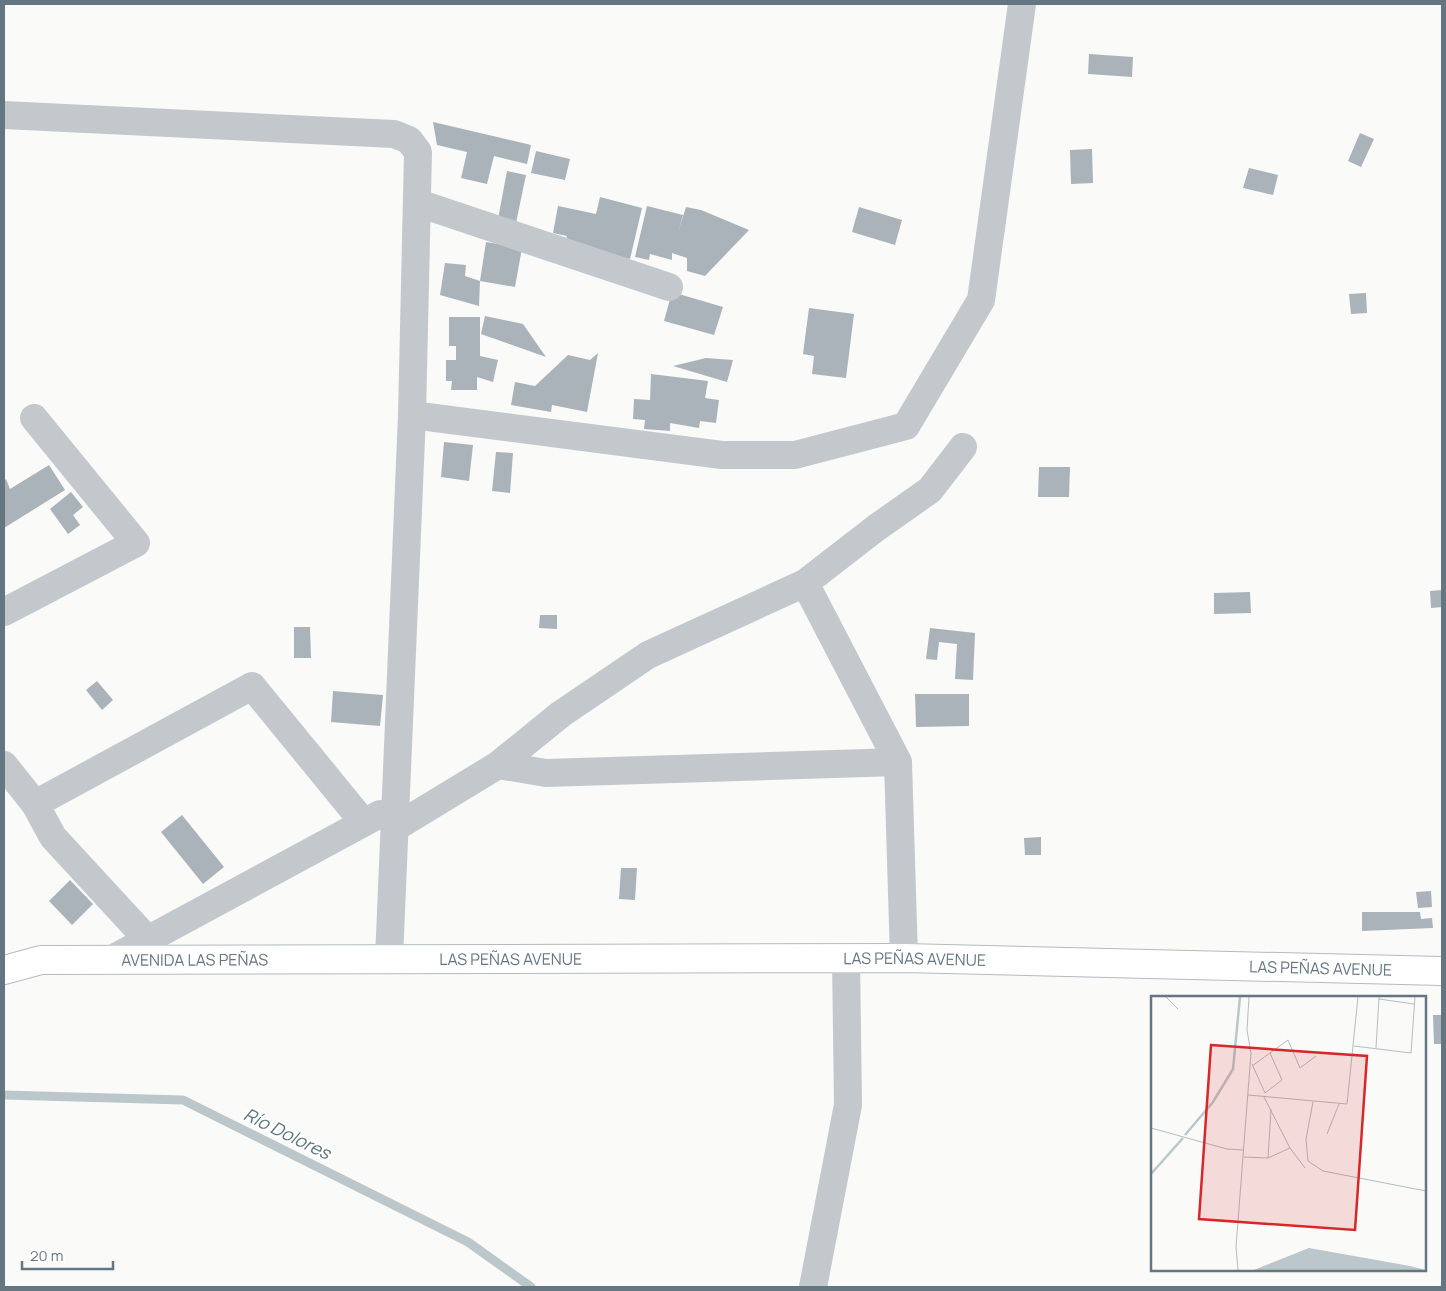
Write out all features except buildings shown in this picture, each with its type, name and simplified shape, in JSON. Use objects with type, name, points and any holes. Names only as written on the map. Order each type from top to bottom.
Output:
[{"type":"main road","name":"LAS PEÑAS AVENUE","points":[[389,959],[904,958],[1442,971]]},
{"type":"main road","name":"AVENIDA LAS PEÑAS","points":[[4,970],[42,960],[389,959]]},
{"type":"street","points":[[412,416],[722,455],[795,455],[906,426],[981,300],[1022,4]]},
{"type":"street","points":[[4,115],[394,134],[409,140],[418,152],[412,416],[389,959]]},
{"type":"street","points":[[418,203],[669,287]]},
{"type":"street","points":[[4,612],[136,542],[34,418]]},
{"type":"street","points":[[110,960],[364,823],[396,816],[498,765],[561,714],[648,655],[804,583],[930,490],[963,447]]},
{"type":"street","points":[[804,583],[898,762],[904,958]]},
{"type":"street","points":[[35,804],[252,686],[364,823]]},
{"type":"street","points":[[498,765],[546,773],[898,762]]},
{"type":"street","points":[[4,765],[35,804],[52,837],[148,940]]},
{"type":"street","points":[[813,1287],[848,1105],[846,958]]},
{"type":"waterway","name":"Río Dolores","points":[[4,1095],[183,1100],[468,1242],[531,1287]]}]
